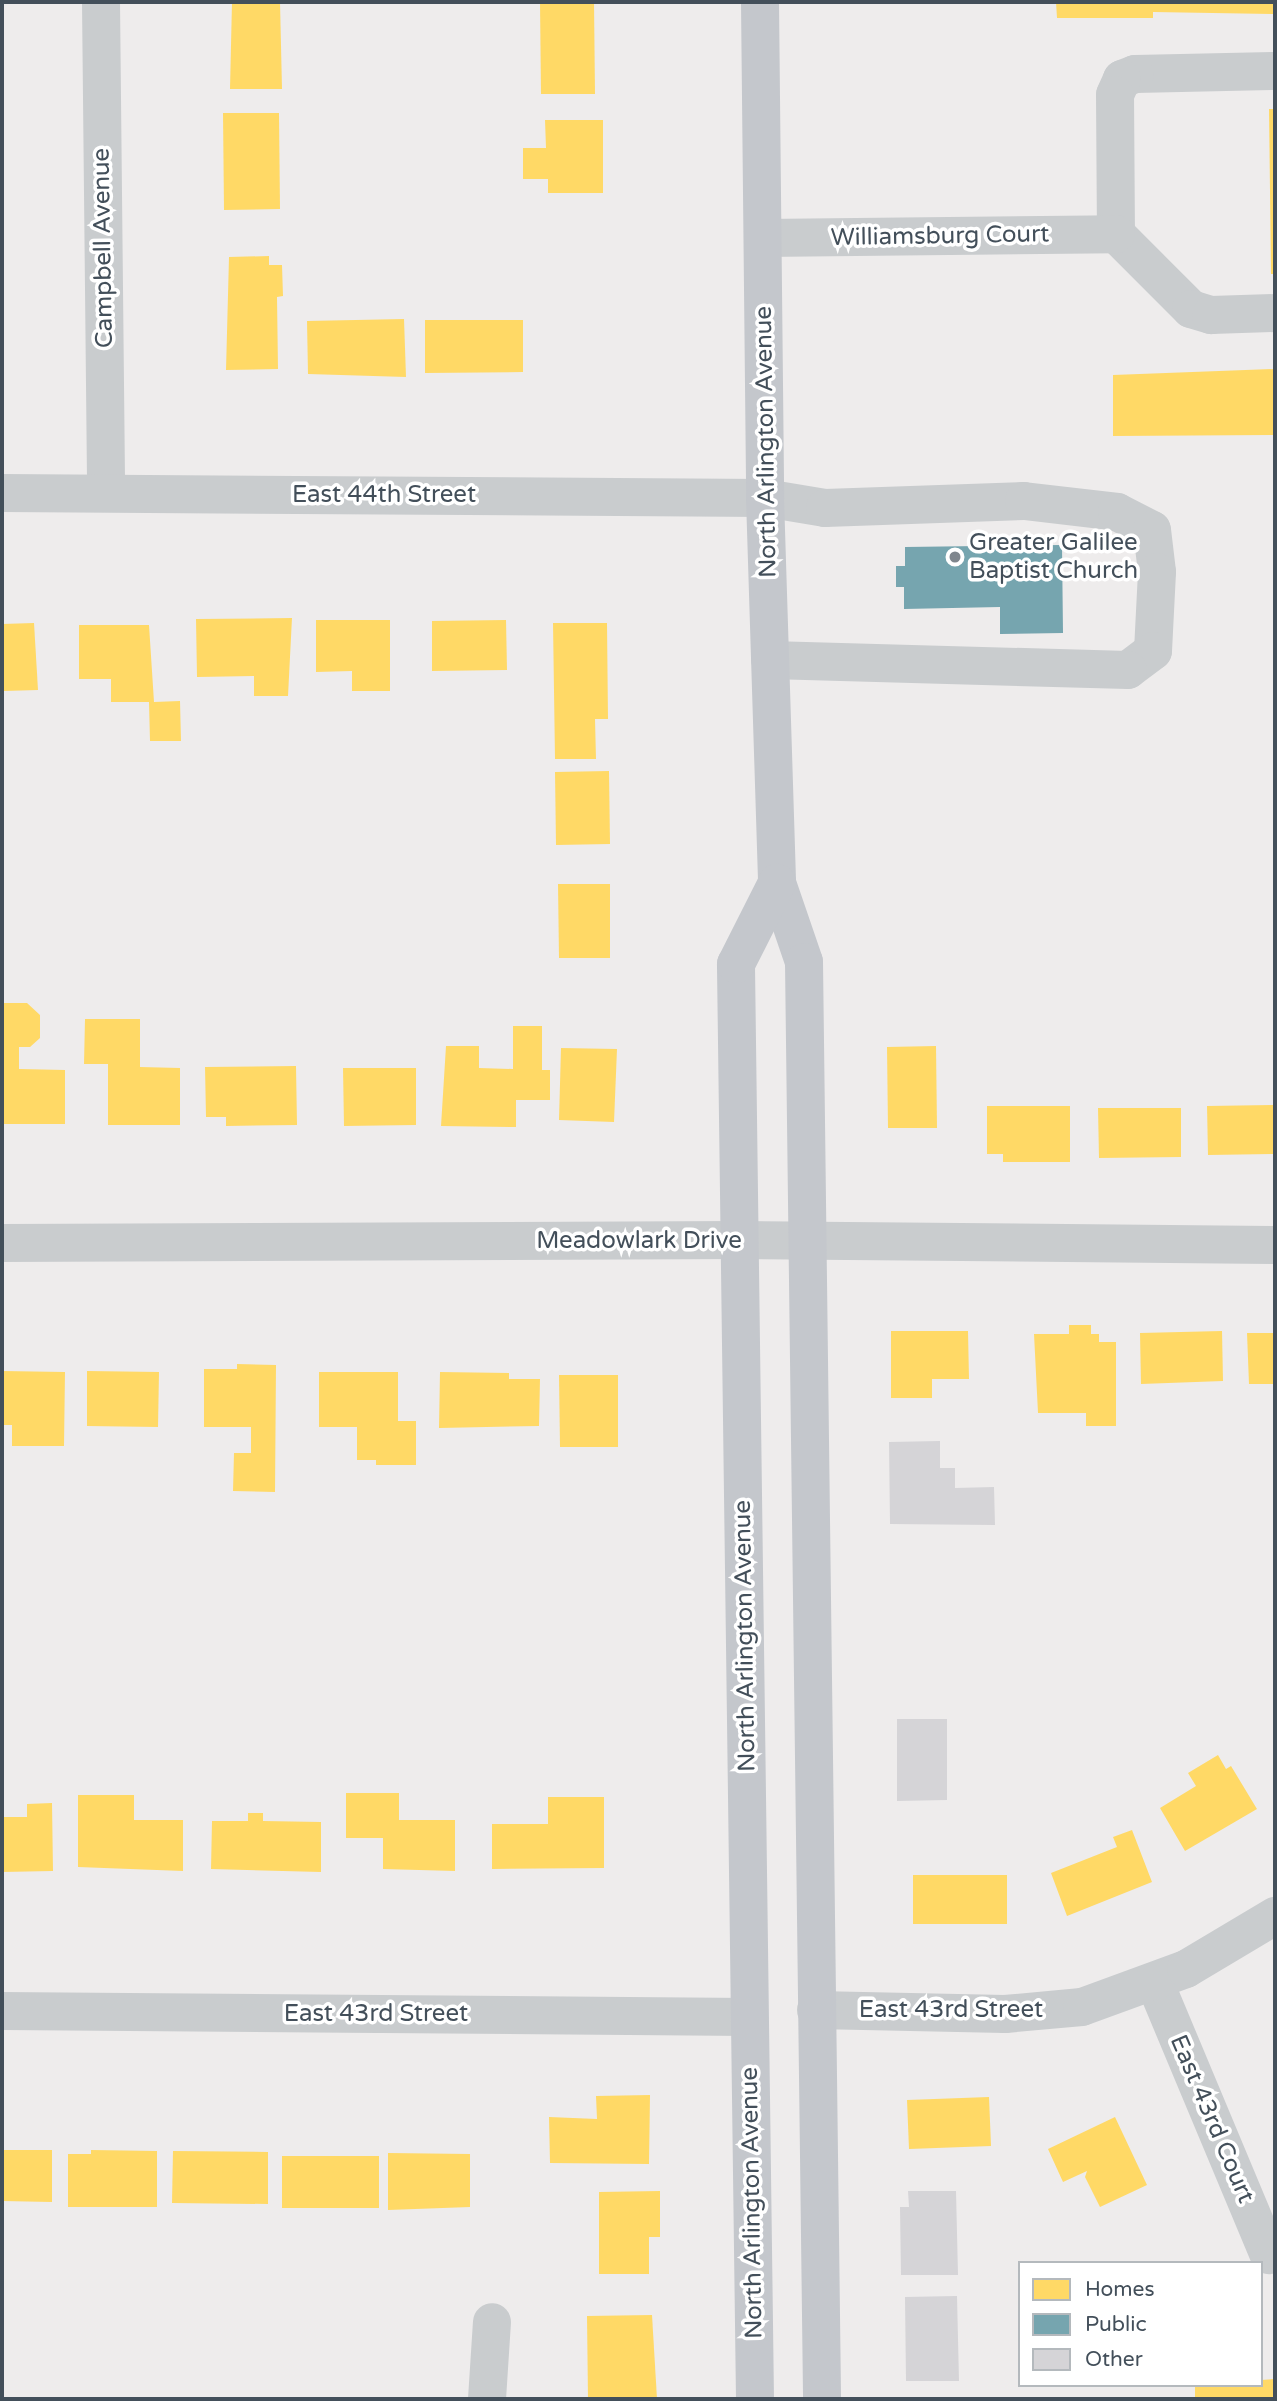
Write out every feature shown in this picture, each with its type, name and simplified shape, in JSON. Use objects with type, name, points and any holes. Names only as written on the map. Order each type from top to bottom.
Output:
[{"type":"main road","name":"North Arlington Avenue","points":[[760,2],[765,498],[777,883],[804,962],[822,2399]]},
{"type":"main road","name":"North Arlington Avenue","points":[[754,2399],[736,964],[777,883]]},
{"type":"street","name":"Campbell Avenue","points":[[100,2],[106,494]]},
{"type":"street","points":[[1275,71],[1135,74],[1122,79],[1115,95],[1116,234],[1191,309],[1211,315],[1275,313]]},
{"type":"street","name":"Williamsburg Court","points":[[763,238],[1116,234]]},
{"type":"street","name":"East 44th Street","points":[[2,493],[765,498],[825,508],[1024,501],[1117,512],[1152,530],[1157,572],[1153,651],[1128,670],[770,660]]},
{"type":"street","name":"Meadowlark Drive","points":[[2,1243],[741,1241],[808,1244],[1275,1245]]},
{"type":"street","name":"East 43rd Street","points":[[816,2010],[1005,2014],[1066,2010],[1155,1983],[1275,1916]]},
{"type":"street","name":"East 43rd Court","points":[[1155,1983],[1269,2255]]},
{"type":"street","name":"East 43rd Street","points":[[2,2011],[749,2017]]},
{"type":"street","points":[[487,2399],[492,2322]]},
{"type":"building: Homes","points":[[232,2],[280,2],[282,89],[230,89]]},
{"type":"building: Homes","points":[[540,2],[594,2],[595,94],[541,94]]},
{"type":"building: Homes","points":[[1056,2],[1275,2],[1275,14],[1153,12],[1153,18],[1057,18]]},
{"type":"building: Homes","points":[[1269,109],[1275,109],[1275,274],[1271,274]]},
{"type":"building: Homes","points":[[223,113],[279,113],[280,209],[224,210]]},
{"type":"building: Homes","points":[[545,120],[603,120],[603,193],[548,193],[548,179],[523,179],[523,148],[546,148]]},
{"type":"building: Homes","points":[[269,256],[269,265],[282,265],[283,296],[277,297],[278,369],[226,370],[229,257]]},
{"type":"building: Homes","points":[[404,319],[406,377],[308,374],[307,321]]},
{"type":"building: Homes","points":[[425,320],[523,320],[523,372],[425,373]]},
{"type":"building: Homes","points":[[1275,369],[1275,435],[1113,436],[1113,375]]},
{"type":"building: Homes","points":[[292,618],[288,696],[254,696],[254,676],[197,677],[196,619]]},
{"type":"building: Homes","points":[[316,620],[390,620],[390,691],[352,691],[352,671],[316,672]]},
{"type":"building: Homes","points":[[506,620],[507,670],[432,671],[432,621]]},
{"type":"building: Homes","points":[[34,623],[38,690],[4,691],[2,624]]},
{"type":"building: Homes","points":[[553,623],[607,623],[608,719],[595,719],[596,759],[555,759]]},
{"type":"building: Homes","points":[[79,625],[149,625],[154,702],[180,701],[181,741],[150,741],[149,702],[111,702],[111,679],[79,679]]},
{"type":"building: Homes","points":[[609,771],[610,844],[556,845],[555,772]]},
{"type":"building: Homes","points":[[558,884],[610,884],[610,958],[559,958]]},
{"type":"building: Homes","points":[[2,1003],[27,1003],[40,1015],[40,1038],[30,1047],[19,1047],[19,1069],[65,1070],[65,1124],[2,1124]]},
{"type":"building: Homes","points":[[85,1019],[140,1019],[140,1067],[180,1068],[180,1125],[108,1125],[108,1064],[84,1064]]},
{"type":"building: Homes","points":[[513,1026],[542,1026],[542,1070],[550,1070],[550,1100],[516,1100],[516,1127],[441,1126],[446,1046],[479,1046],[479,1068],[513,1069]]},
{"type":"building: Homes","points":[[936,1046],[937,1128],[888,1128],[887,1047]]},
{"type":"building: Homes","points":[[561,1048],[617,1049],[614,1122],[559,1120]]},
{"type":"building: Homes","points":[[296,1066],[297,1125],[226,1126],[226,1117],[206,1117],[205,1067]]},
{"type":"building: Homes","points":[[343,1068],[416,1068],[416,1125],[344,1126]]},
{"type":"building: Homes","points":[[1275,1105],[1275,1154],[1208,1155],[1207,1106]]},
{"type":"building: Homes","points":[[987,1106],[1070,1106],[1070,1162],[1003,1162],[1003,1154],[987,1154]]},
{"type":"building: Homes","points":[[1098,1108],[1181,1108],[1181,1157],[1099,1158]]},
{"type":"building: Homes","points":[[1069,1325],[1091,1325],[1091,1334],[1099,1334],[1099,1342],[1116,1342],[1116,1426],[1086,1426],[1086,1413],[1038,1413],[1034,1334],[1069,1334]]},
{"type":"building: Homes","points":[[891,1331],[968,1331],[969,1379],[932,1379],[932,1398],[891,1398]]},
{"type":"building: Homes","points":[[1222,1331],[1223,1381],[1141,1384],[1140,1333]]},
{"type":"building: Homes","points":[[1247,1333],[1275,1333],[1275,1384],[1249,1384]]},
{"type":"building: Homes","points":[[237,1364],[276,1365],[275,1492],[233,1491],[234,1453],[251,1453],[251,1427],[204,1427],[204,1369],[237,1369]]},
{"type":"building: Homes","points":[[2,1371],[65,1372],[64,1446],[12,1446],[12,1425],[2,1425]]},
{"type":"building: Homes","points":[[87,1371],[159,1372],[158,1427],[87,1426]]},
{"type":"building: Homes","points":[[319,1372],[398,1372],[398,1421],[416,1421],[416,1465],[376,1465],[376,1460],[357,1460],[357,1427],[319,1427]]},
{"type":"building: Homes","points":[[440,1372],[509,1373],[509,1379],[540,1379],[539,1426],[439,1428]]},
{"type":"building: Homes","points":[[559,1375],[618,1375],[618,1447],[560,1447]]},
{"type":"building: Homes","points":[[1218,1755],[1226,1769],[1231,1766],[1257,1809],[1185,1851],[1160,1808],[1196,1786],[1188,1773]]},
{"type":"building: Homes","points":[[346,1793],[399,1793],[399,1820],[455,1820],[455,1871],[383,1869],[383,1838],[346,1838]]},
{"type":"building: Homes","points":[[78,1795],[134,1795],[134,1820],[183,1820],[183,1871],[78,1867]]},
{"type":"building: Homes","points":[[548,1797],[604,1797],[604,1868],[492,1869],[492,1824],[548,1824]]},
{"type":"building: Homes","points":[[52,1803],[53,1871],[2,1872],[2,1817],[27,1817],[27,1804]]},
{"type":"building: Homes","points":[[248,1813],[263,1813],[263,1821],[321,1822],[321,1872],[211,1869],[212,1821],[248,1821]]},
{"type":"building: Homes","points":[[1132,1830],[1152,1882],[1067,1916],[1051,1873],[1117,1847],[1113,1837]]},
{"type":"building: Homes","points":[[913,1875],[1007,1875],[1007,1924],[913,1924]]},
{"type":"building: Homes","points":[[650,2095],[649,2164],[550,2163],[549,2117],[597,2119],[596,2096]]},
{"type":"building: Homes","points":[[989,2097],[991,2146],[909,2149],[907,2100]]},
{"type":"building: Homes","points":[[1115,2117],[1147,2185],[1100,2207],[1085,2177],[1087,2171],[1063,2182],[1048,2149]]},
{"type":"building: Homes","points":[[2,2150],[52,2150],[52,2202],[2,2201]]},
{"type":"building: Homes","points":[[91,2150],[157,2151],[157,2207],[68,2207],[68,2154],[91,2154]]},
{"type":"building: Homes","points":[[173,2151],[268,2152],[268,2204],[172,2203]]},
{"type":"building: Homes","points":[[388,2153],[470,2154],[470,2207],[388,2210]]},
{"type":"building: Homes","points":[[282,2156],[379,2156],[379,2208],[282,2208]]},
{"type":"building: Homes","points":[[660,2191],[660,2237],[649,2237],[649,2274],[599,2274],[599,2192]]},
{"type":"building: Homes","points":[[652,2315],[657,2399],[588,2399],[587,2316]]},
{"type":"building: Homes","points":[[1275,2379],[1275,2399],[1195,2399],[1195,2387],[1263,2387],[1263,2380]]},
{"type":"building: Public","points":[[1062,545],[1063,633],[1000,634],[1000,607],[904,609],[904,587],[896,587],[896,566],[905,566],[905,547]]},
{"type":"building: Other","points":[[940,1441],[940,1468],[955,1468],[955,1488],[994,1487],[995,1525],[890,1524],[889,1442]]},
{"type":"building: Other","points":[[897,1719],[947,1719],[947,1800],[897,1801]]},
{"type":"building: Other","points":[[908,2191],[956,2191],[958,2275],[901,2275],[900,2207],[909,2207]]},
{"type":"building: Other","points":[[957,2296],[959,2381],[906,2381],[905,2297]]},
{"type":"place","name":"Greater Galilee Baptist Church","points":[[955,557]]}]
